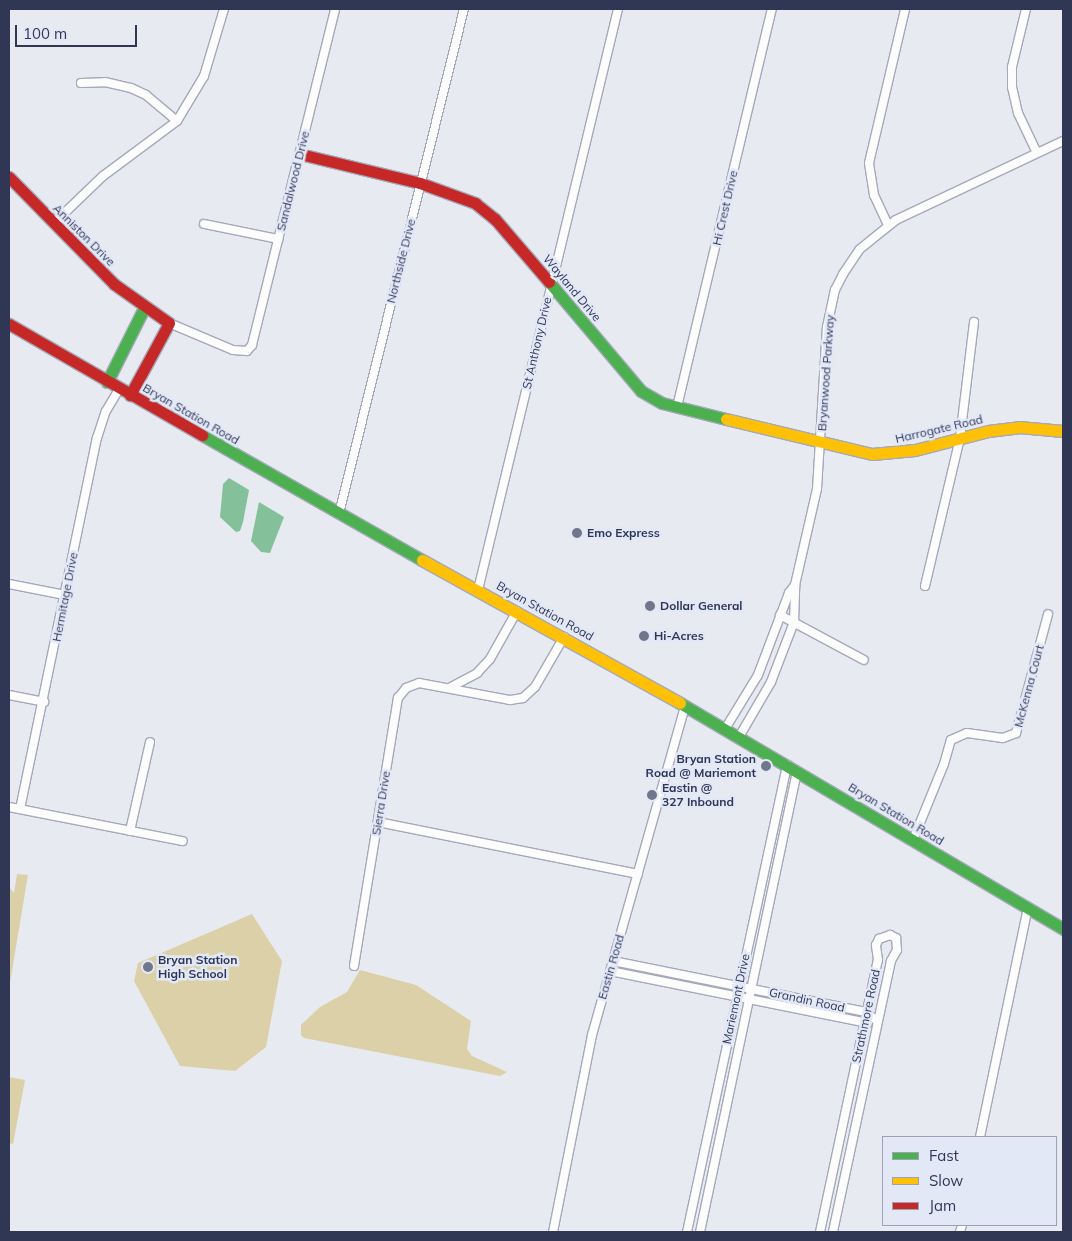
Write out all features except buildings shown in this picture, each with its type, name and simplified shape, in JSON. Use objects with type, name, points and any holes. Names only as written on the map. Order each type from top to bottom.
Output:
[{"type":"street","points":[[54,224],[103,176],[177,121],[204,76],[224,9]]},
{"type":"street","name":"Sandalwood Drive","points":[[247,351],[252,345],[335,9]]},
{"type":"street","name":"Northside Drive","points":[[339,514],[464,9]]},
{"type":"street","name":"St Anthony Drive","points":[[478,590],[550,284],[618,9]]},
{"type":"street","name":"Hi Crest Drive","points":[[677,407],[772,9]]},
{"type":"street","points":[[888,225],[874,194],[869,162],[905,9]]},
{"type":"street","points":[[1026,9],[1012,67],[1012,87],[1018,113],[1037,153]]},
{"type":"street","points":[[82,83],[105,82],[131,88],[146,95],[177,121]]},
{"type":"street","name":"Bryanwood Parkway","points":[[739,737],[771,682],[794,622],[795,585],[817,489],[827,327],[836,290],[860,248],[888,225],[1063,140]]},
{"type":"street","name":"Wayland Drive","points":[[300,154],[420,183],[458,195],[485,210],[641,391],[653,400],[821,443]]},
{"type":"street","name":"Anniston Drive","points":[[9,177],[103,274],[144,308],[169,323],[233,350],[247,351]]},
{"type":"street","points":[[204,224],[278,239]]},
{"type":"street","points":[[107,382],[144,308]]},
{"type":"street","points":[[925,586],[960,438],[974,322]]},
{"type":"street","points":[[130,395],[169,323]]},
{"type":"street","name":"Bryan Station Road","points":[[9,324],[339,514],[564,637],[726,729],[1063,929]]},
{"type":"street","name":"Hermitage Drive","points":[[20,809],[44,702],[97,438],[106,411],[119,389]]},
{"type":"street","name":"Harrogate Road","points":[[821,443],[883,454],[915,450],[960,438],[1019,427],[1063,431]]},
{"type":"street","points":[[9,584],[65,595]]},
{"type":"street","name":"Bryanwood Parkway","points":[[726,729],[758,675],[780,615],[795,585]]},
{"type":"street","points":[[450,687],[484,667],[496,651],[517,611]]},
{"type":"street","name":"McKenna Court","points":[[913,840],[944,764],[951,740],[967,733],[1004,738],[1016,733],[1048,614]]},
{"type":"street","points":[[780,615],[864,660]]},
{"type":"street","name":"Sierra Drive","points":[[354,966],[398,698],[412,684],[450,687],[510,700],[523,698],[534,687],[564,637]]},
{"type":"street","points":[[9,695],[44,702]]},
{"type":"street","name":"Eastin Road","points":[[552,1232],[584,1067],[685,706]]},
{"type":"street","points":[[130,830],[150,742]]},
{"type":"street","name":"Mariemont Drive","points":[[687,1232],[736,998],[792,768]]},
{"type":"street","name":"Mariemont Drive","points":[[700,1232],[749,1001],[792,768]]},
{"type":"street","points":[[9,807],[183,841]]},
{"type":"street","points":[[378,822],[638,874]]},
{"type":"street","points":[[980,1136],[1028,908]]},
{"type":"street","name":"Strathmore Road","points":[[820,1232],[878,960],[876,945],[879,938],[890,935],[896,938],[897,950],[890,961],[833,1232]]},
{"type":"street","name":"Grandin Road","points":[[613,961],[866,1012],[877,1021]]},
{"type":"street","name":"Grandin Road","points":[[610,971],[864,1024],[877,1021]]},
{"type":"street","points":[[700,1169],[713,1172]]},
{"type":"shaded area","points":[[229,478],[249,490],[243,522],[240,531],[236,532],[220,517],[223,484]]},
{"type":"shaded area","points":[[259,502],[284,517],[270,553],[261,552],[251,541]]},
{"type":"shaded area","points":[[17,874],[28,875],[9,989],[9,887],[14,893]]},
{"type":"shaded area","points":[[252,914],[282,961],[266,1047],[235,1071],[180,1066],[134,981],[138,963]]},
{"type":"shaded area","points":[[360,970],[416,985],[471,1021],[467,1049],[472,1056],[507,1072],[500,1076],[304,1038],[301,1035],[301,1025],[320,1007],[347,992]]},
{"type":"shaded area","points":[[9,1077],[25,1080],[13,1144],[9,1143]]},
{"type":"traffic: fast","points":[[549,282],[641,391],[662,403],[726,419]]},
{"type":"traffic: fast","points":[[107,382],[144,308]]},
{"type":"traffic: fast","points":[[202,435],[422,560]]},
{"type":"traffic: fast","points":[[680,703],[1063,929]]},
{"type":"traffic: slow","points":[[726,419],[872,454],[915,450],[988,431],[1019,427],[1063,431]]},
{"type":"traffic: slow","points":[[422,560],[680,703]]},
{"type":"traffic: jam","points":[[300,154],[420,183],[475,203],[495,219],[549,282]]},
{"type":"traffic: jam","points":[[9,177],[114,284],[169,323],[130,395]]},
{"type":"traffic: jam","points":[[9,324],[202,435]]},
{"type":"place","name":"Emo Express","points":[[577,533]]},
{"type":"place","name":"Dollar General","points":[[650,606]]},
{"type":"place","name":"Hi-Acres","points":[[644,636]]},
{"type":"place","name":"Bryan Station Road @ Mariemont","points":[[766,766]]},
{"type":"place","name":"Eastin @ 327 Inbound","points":[[652,795]]},
{"type":"place","name":"Bryan Station High School","points":[[148,967]]}]
